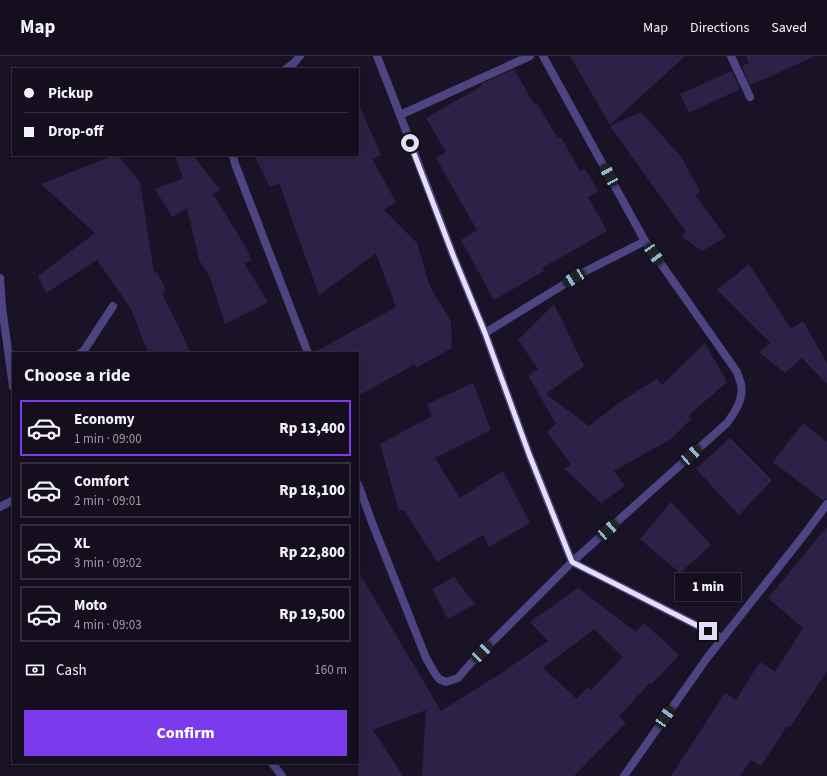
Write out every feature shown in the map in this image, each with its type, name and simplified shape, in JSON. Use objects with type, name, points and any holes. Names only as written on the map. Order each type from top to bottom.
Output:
[{"type":"street","points":[[287,68],[300,56]]},
{"type":"street","points":[[377,56],[453,255],[485,333],[529,454],[572,562],[722,638]]},
{"type":"street","points":[[400,115],[530,56]]},
{"type":"street","points":[[359,487],[426,658],[439,679],[446,682],[458,678],[471,663],[572,562],[727,423],[736,412],[740,399],[741,385],[737,372],[645,241],[543,56]]},
{"type":"street","points":[[731,56],[750,97]]},
{"type":"street","points":[[233,156],[308,352]]},
{"type":"street","points":[[485,333],[584,272],[645,241]]},
{"type":"street","points":[[0,278],[2,307],[12,377]]},
{"type":"street","points":[[83,352],[114,306]]},
{"type":"street","points":[[0,507],[12,501]]},
{"type":"street","points":[[624,776],[706,658],[827,504]]},
{"type":"street","points":[[273,764],[282,776]]},
{"type":"building","points":[[570,56],[685,56],[610,125]]},
{"type":"building","points":[[746,56],[815,56],[750,85],[742,66],[749,63]]},
{"type":"building","points":[[514,69],[534,104],[537,103],[558,139],[561,137],[580,171],[585,169],[598,191],[588,197],[607,231],[542,268],[544,271],[494,300],[461,240],[477,230],[436,158],[446,152],[426,118],[482,86],[481,84]]},
{"type":"building","points":[[732,71],[740,89],[689,113],[680,94]]},
{"type":"building","points":[[359,105],[381,155],[372,159],[396,202],[384,210],[417,243],[430,287],[451,321],[452,348],[416,368],[415,364],[359,395],[359,352],[315,352],[396,307],[376,253],[319,295],[279,183],[270,187],[254,156],[359,156]]},
{"type":"building","points":[[641,112],[682,158],[700,191],[695,195],[726,237],[702,251],[681,236],[686,232],[610,126]]},
{"type":"building","points":[[111,156],[119,156],[140,182],[154,273],[157,272],[166,290],[162,293],[191,352],[148,352],[131,309],[97,260],[46,293],[38,276],[95,233],[41,184]]},
{"type":"building","points":[[175,156],[194,156],[220,190],[213,194],[247,249],[251,260],[244,263],[268,302],[225,324],[210,277],[199,260],[187,208],[172,217],[155,189],[183,178]]},
{"type":"building","points":[[749,264],[791,329],[803,321],[827,363],[827,384],[802,358],[785,373],[759,352],[771,343],[717,290]]},
{"type":"building","points":[[554,304],[584,366],[546,394],[589,426],[623,400],[657,379],[662,385],[705,343],[727,382],[688,416],[691,419],[671,439],[614,471],[625,486],[601,503],[565,469],[571,464],[547,432],[556,424],[528,375],[538,369],[518,340]]},
{"type":"building","points":[[473,383],[491,430],[435,458],[460,498],[503,471],[530,523],[489,547],[483,535],[437,562],[404,510],[399,511],[380,444],[432,416],[427,404]]},
{"type":"building","points":[[803,423],[827,442],[827,499],[823,500],[773,462]]},
{"type":"building","points":[[730,438],[772,480],[739,515],[696,469]]},
{"type":"building","points":[[671,502],[711,545],[680,573],[640,539]]},
{"type":"building","points":[[827,527],[827,671],[790,727],[787,726],[761,766],[751,760],[740,776],[671,776],[725,693],[736,700],[760,662],[775,672],[803,628],[768,598]]},
{"type":"building","points":[[359,573],[441,711],[503,672],[548,641],[530,622],[578,588],[636,632],[644,623],[679,655],[619,716],[626,723],[574,776],[422,776],[426,710],[373,730],[403,776],[358,776]],"holes":[[[594,629],[623,657],[591,690],[588,687],[577,699],[543,668]]]},
{"type":"building","points":[[454,577],[475,604],[448,619],[432,589]]},
{"type":"route","points":[[410,143],[485,333],[529,454],[572,562],[708,631]]}]
